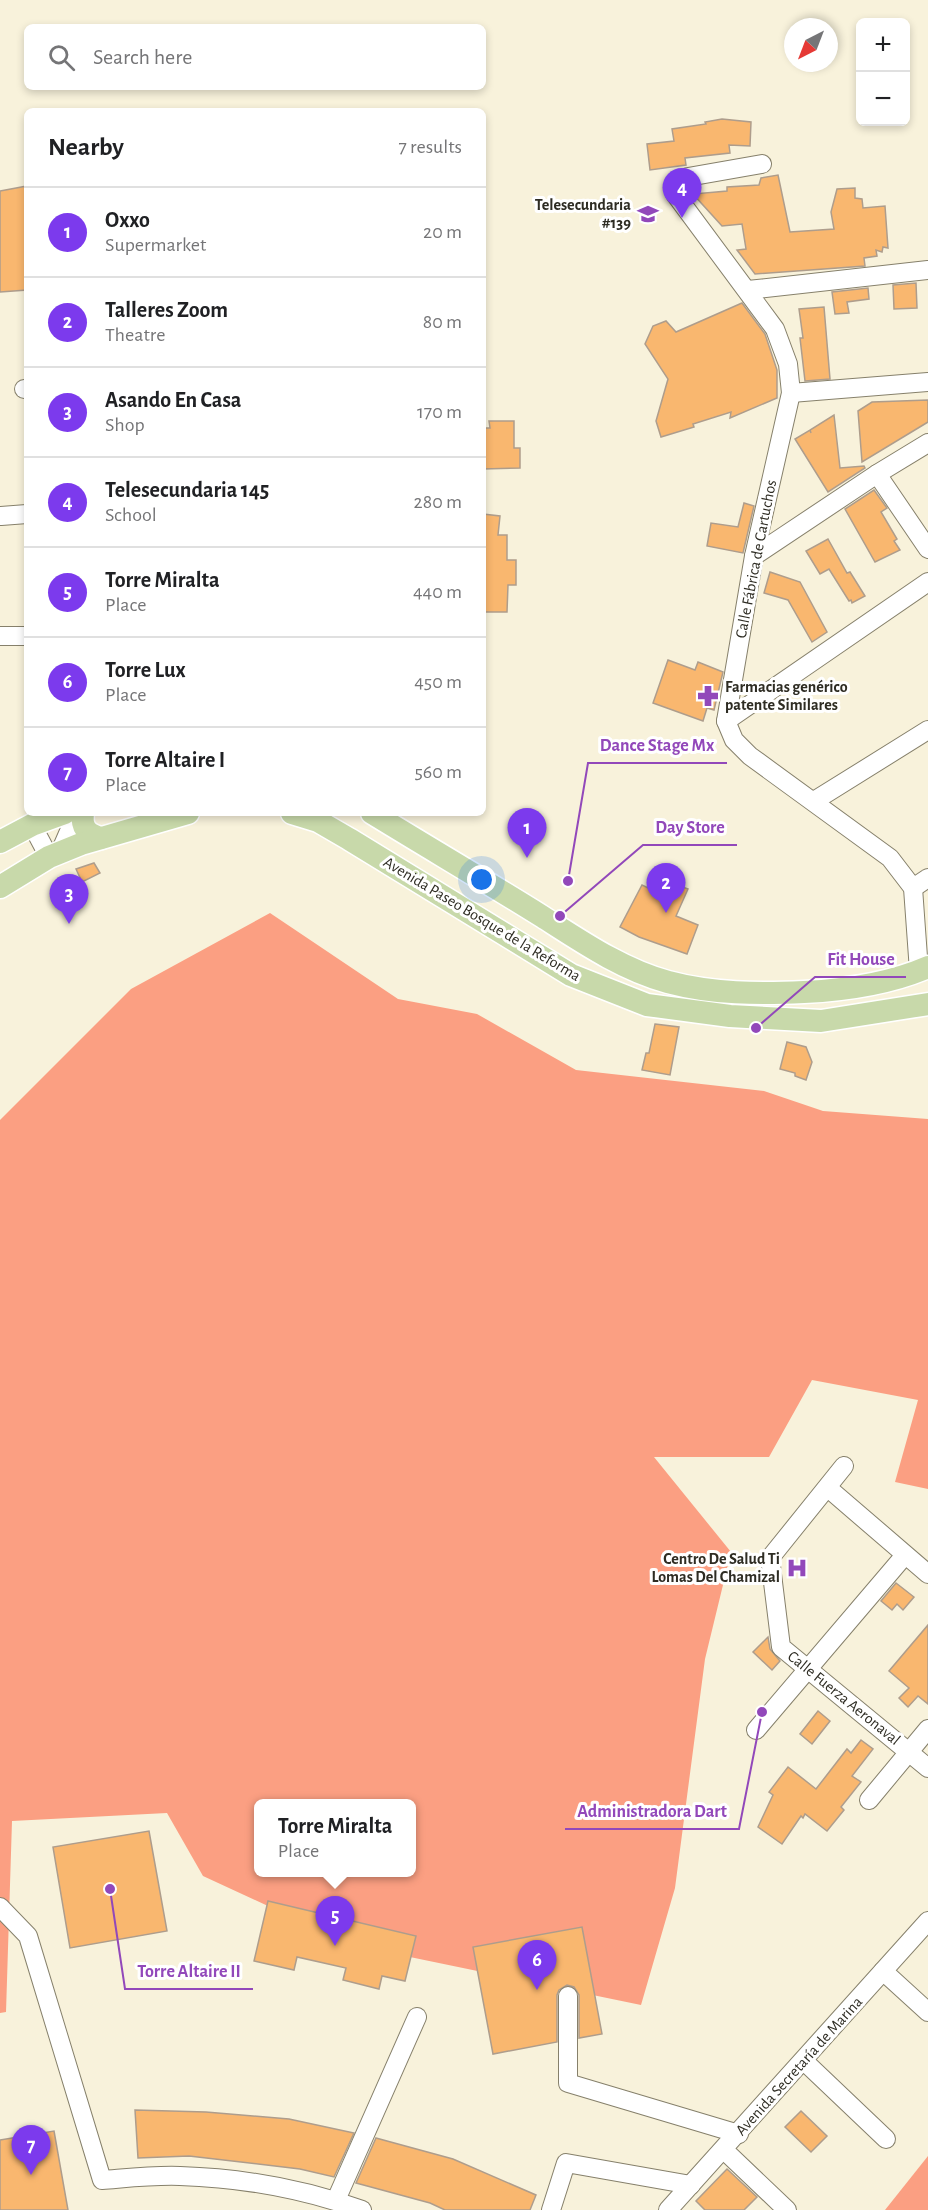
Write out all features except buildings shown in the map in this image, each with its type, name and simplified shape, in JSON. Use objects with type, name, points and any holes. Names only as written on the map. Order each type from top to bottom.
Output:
[{"type":"main road","points":[[0,842],[35,819],[50,816]]},
{"type":"main road","points":[[83,816],[83,826],[86,831],[101,838]]},
{"type":"main road","points":[[0,887],[55,854],[178,816]]},
{"type":"main road","name":"Avenida Paseo Bosque de la Reforma","points":[[302,816],[318,821],[349,839],[571,975],[647,1005],[730,1016],[821,1021],[928,1004]]},
{"type":"main road","name":"Avenida Paseo Bosque de la Reforma","points":[[377,816],[575,938],[634,969],[665,981],[728,992],[831,990],[870,985],[923,969]]},
{"type":"main road","points":[[522,945],[542,938],[547,927],[545,918]]},
{"type":"main road","points":[[559,968],[552,953],[555,945],[564,939],[575,938]]},
{"type":"street","name":"Calle Fábrica de Cartuchos","points":[[726,721],[754,556],[791,393],[788,364],[775,329],[675,194],[675,188],[688,177],[762,164]]},
{"type":"street","points":[[747,290],[928,270]]},
{"type":"street","points":[[791,393],[928,382]]},
{"type":"street","points":[[754,556],[928,442]]},
{"type":"street","points":[[877,474],[928,549]]},
{"type":"street","points":[[1,516],[24,514]]},
{"type":"street","points":[[923,969],[920,883],[814,801],[750,756],[734,740],[726,721],[928,582]]},
{"type":"street","points":[[0,636],[24,636]]},
{"type":"street","points":[[814,801],[928,730]]},
{"type":"street","points":[[55,854],[75,816]]},
{"type":"street","points":[[35,819],[55,854]]},
{"type":"street","name":"Calle Fuerza Aeronaval","points":[[844,1466],[770,1558],[781,1647],[928,1768]]},
{"type":"street","points":[[828,1488],[928,1574]]},
{"type":"street","points":[[756,1730],[905,1555]]},
{"type":"street","points":[[869,1800],[928,1729]]},
{"type":"street","points":[[0,1907],[28,1936],[102,2180],[178,2176],[250,2181],[336,2200],[362,2210]]},
{"type":"street","name":"Avenida Secretaría de Marina","points":[[668,2210],[739,2134],[928,1921]]},
{"type":"street","points":[[883,1971],[928,2012]]},
{"type":"street","points":[[568,1996],[568,2083],[739,2134]]},
{"type":"street","points":[[336,2200],[417,2017]]},
{"type":"street","points":[[804,2061],[886,2139]]},
{"type":"street","points":[[724,2150],[787,2210]]},
{"type":"street","points":[[551,2210],[566,2163],[691,2185]]},
{"type":"shaded area","points":[[270,913],[398,999],[477,1014],[576,1070],[764,1091],[823,1111],[928,1119],[928,1489],[895,1482],[918,1400],[812,1380],[769,1457],[654,1457],[731,1552],[705,1659],[675,1888],[641,2005],[352,1945],[203,1876],[167,1813],[12,1821],[6,2012],[0,2013],[0,1120],[131,989]]},
{"type":"shaded area","points":[[928,2156],[928,2210],[885,2210]]},
{"type":"place","name":"Telesecundaria #139","points":[[648,214]]},
{"type":"place","name":"Telesecundaria 145","points":[[682,218]]},
{"type":"place","name":"Farmacias genérico patente Similares","points":[[708,696]]},
{"type":"place","name":"Oxxo","points":[[527,858]]},
{"type":"place","name":"Dance Stage Mx","points":[[568,881]]},
{"type":"place","name":"Talleres Zoom","points":[[666,913]]},
{"type":"place","name":"Day Store","points":[[560,916]]},
{"type":"place","name":"Asando En Casa","points":[[69,924]]},
{"type":"place","name":"Fit House","points":[[756,1028]]},
{"type":"place","name":"Centro De Salud Ti Lomas Del Chamizal","points":[[797,1568]]},
{"type":"place","name":"Administradora Dart","points":[[762,1712]]},
{"type":"place","name":"Torre Altaire II","points":[[110,1889]]},
{"type":"place","name":"Torre Miralta","points":[[335,1946]]},
{"type":"place","name":"Torre Lux","points":[[537,1990]]},
{"type":"place","name":"Torre Altaire I","points":[[31,2175]]}]
